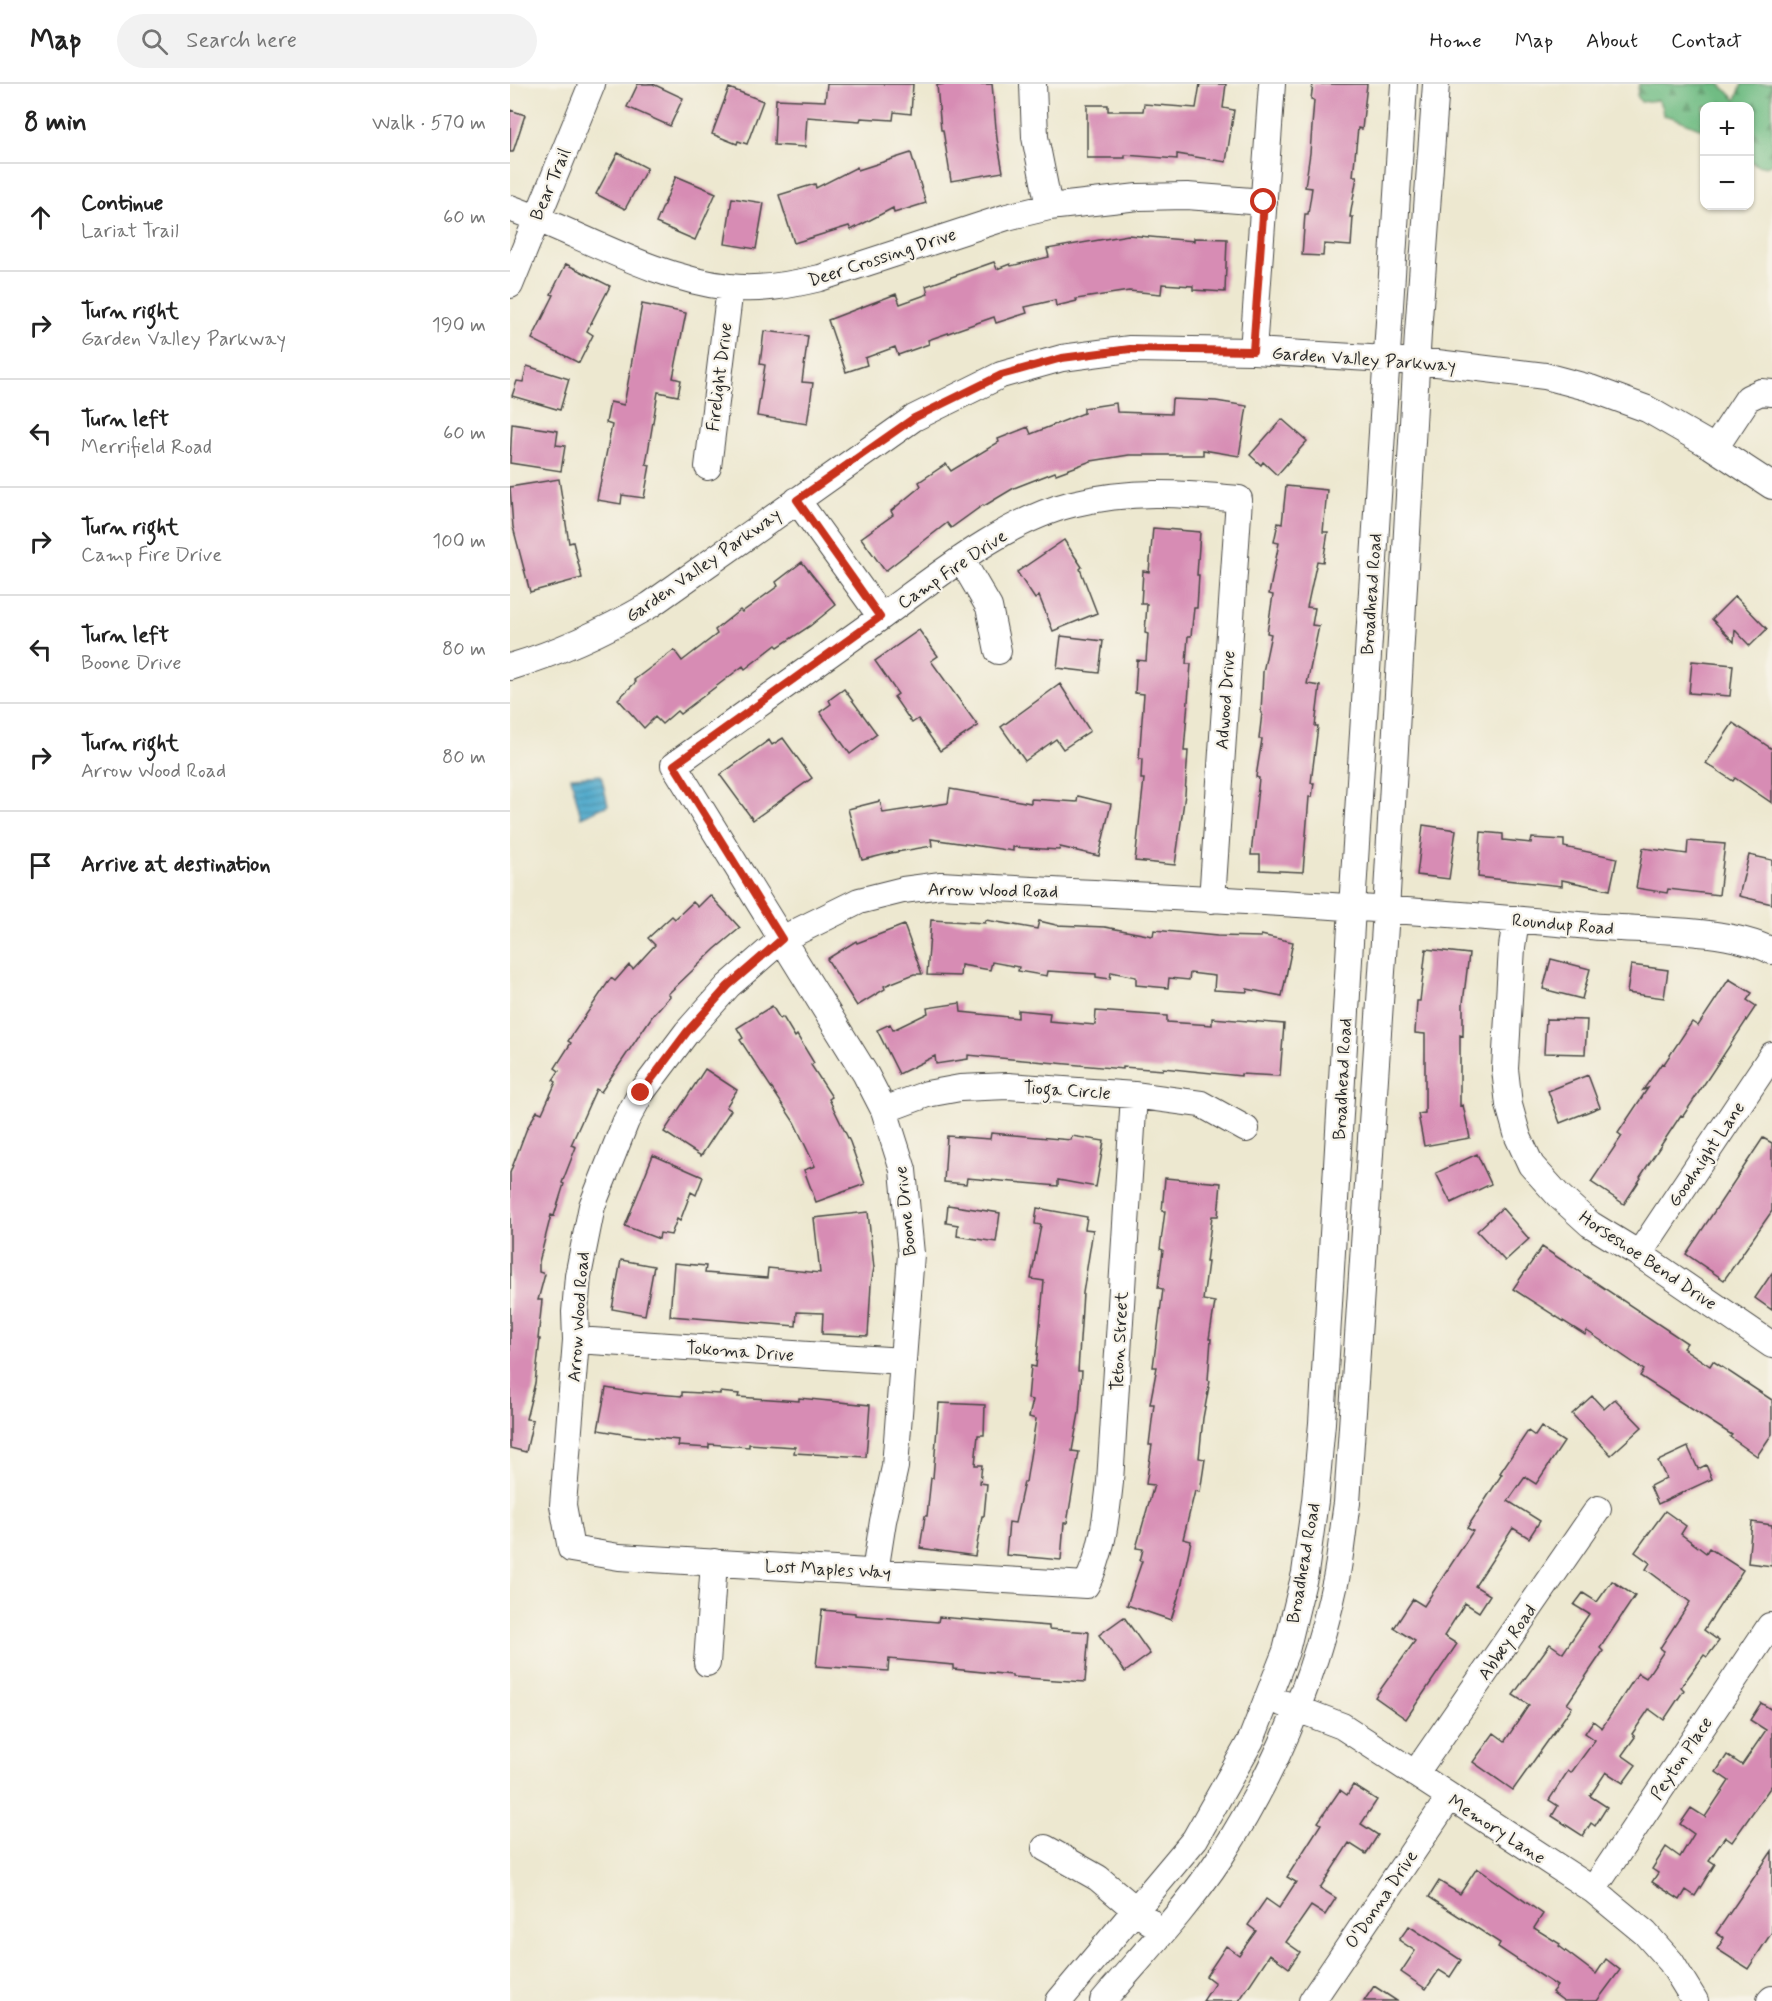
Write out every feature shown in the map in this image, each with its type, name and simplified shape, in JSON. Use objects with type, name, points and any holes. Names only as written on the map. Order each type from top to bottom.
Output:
[{"type":"street","name":"Bear Trail","points":[[510,285],[592,84]]},
{"type":"street","points":[[1033,84],[1035,137],[1049,207]]},
{"type":"street","points":[[1253,351],[1272,84]]},
{"type":"street","name":"Broadhead Road","points":[[1059,2001],[1195,1839],[1251,1740],[1286,1651],[1305,1573],[1315,1501],[1323,1412],[1404,84]]},
{"type":"street","name":"Broadhead Road","points":[[1103,2001],[1163,1932],[1220,1856],[1279,1753],[1315,1660],[1336,1579],[1347,1503],[1386,911],[1416,361],[1436,84]]},
{"type":"street","name":"Deer Crossing Drive","points":[[510,208],[666,273],[730,288],[767,288],[800,283],[1007,217],[1049,207],[1138,197],[1187,196],[1264,202]]},
{"type":"street","name":"Firelight Drive","points":[[708,467],[730,288]]},
{"type":"street","name":"Garden Valley Parkway","points":[[510,667],[554,653],[605,630],[650,605],[914,418],[1001,375],[1062,358],[1130,349],[1253,351],[1416,361],[1545,376],[1590,388],[1647,409],[1715,448],[1772,486]]},
{"type":"street","points":[[1715,448],[1748,398],[1761,392],[1772,393]]},
{"type":"street","name":"Camp Fire Drive","points":[[674,765],[961,560],[1016,526],[1070,505],[1122,495],[1164,493],[1239,499]]},
{"type":"street","name":"Adwood Drive","points":[[1212,900],[1239,499]]},
{"type":"street","points":[[797,500],[880,617]]},
{"type":"street","points":[[961,560],[989,607],[998,651]]},
{"type":"street","name":"Boone Drive","points":[[674,765],[866,1075],[884,1110],[903,1170],[911,1254],[895,1467],[875,1572]]},
{"type":"street","name":"Arrow Wood Road","points":[[571,1549],[563,1505],[576,1340],[575,1312],[584,1241],[592,1206],[627,1121],[647,1085],[687,1032],[728,986],[782,939],[859,901],[903,890],[941,885],[1352,908]]},
{"type":"street","name":"Roundup Road","points":[[1352,908],[1516,919],[1627,930],[1676,931],[1730,938],[1760,945],[1772,951]]},
{"type":"street","name":"Horseshoe Bend Drive","points":[[1516,919],[1512,947],[1505,1069],[1509,1105],[1518,1137],[1531,1165],[1558,1195],[1590,1224],[1639,1254],[1772,1345]]},
{"type":"street","name":"Goodnight Lane","points":[[1639,1254],[1772,1055]]},
{"type":"street","name":"Tioga Circle","points":[[884,1110],[927,1094],[960,1088],[1008,1086],[1134,1095],[1202,1104],[1246,1129]]},
{"type":"street","name":"Teton Street","points":[[1086,1585],[1096,1565],[1104,1535],[1110,1482],[1134,1095]]},
{"type":"street","name":"Tokoma Drive","points":[[576,1340],[903,1361]]},
{"type":"street","name":"Abbey Road","points":[[1415,1774],[1598,1509]]},
{"type":"street","name":"Lost Maples Way","points":[[571,1549],[619,1557],[1086,1585]]},
{"type":"street","points":[[707,1663],[714,1562]]},
{"type":"street","name":"Peyton Place","points":[[1593,1890],[1770,1626]]},
{"type":"street","name":"Memory Lane","points":[[1268,1697],[1342,1726],[1593,1890],[1651,1940],[1671,1962],[1695,2001]]},
{"type":"street","name":"O'Donna Drive","points":[[1312,2001],[1449,1798]]},
{"type":"street","points":[[1046,1848],[1098,1878],[1163,1932]]},
{"type":"green space","points":[[1639,84],[1720,84],[1736,100],[1742,84],[1772,84],[1772,164],[1760,166],[1754,164],[1754,102],[1700,102],[1700,128],[1663,115],[1658,100],[1641,102],[1637,95]]},
{"type":"water","points":[[601,775],[608,805],[581,817],[571,777]]},
{"type":"building","points":[[638,84],[653,84],[683,98],[670,126],[627,107]]},
{"type":"building","points":[[827,84],[913,84],[911,114],[894,112],[893,120],[861,118],[860,121],[807,117],[805,147],[774,145],[776,99],[825,101]]},
{"type":"building","points":[[992,84],[997,139],[1003,172],[951,181],[943,130],[941,130],[937,85]]},
{"type":"building","points":[[1200,84],[1226,84],[1223,108],[1234,110],[1226,162],[1177,154],[1177,159],[1125,155],[1125,158],[1087,158],[1087,105],[1108,105],[1108,111],[1143,111],[1144,104],[1196,108]]},
{"type":"building","points":[[1313,84],[1367,84],[1362,129],[1358,128],[1353,176],[1357,176],[1350,217],[1353,217],[1351,246],[1324,244],[1323,256],[1302,255],[1305,214],[1308,214],[1312,188],[1305,187],[1310,153]]},
{"type":"building","points":[[729,88],[763,101],[747,144],[738,141],[737,144],[712,134]]},
{"type":"building","points":[[510,110],[525,115],[513,152],[510,152]]},
{"type":"building","points":[[618,153],[647,168],[625,209],[596,194]]},
{"type":"building","points":[[911,153],[926,203],[894,213],[893,208],[851,230],[849,226],[794,243],[779,195],[815,184],[816,188],[857,167],[858,170]]},
{"type":"building","points":[[676,176],[716,193],[695,240],[656,223]]},
{"type":"building","points":[[732,198],[764,203],[756,249],[725,244]]},
{"type":"building","points":[[1128,235],[1194,241],[1194,238],[1227,239],[1225,292],[1193,290],[1193,286],[1162,284],[1161,294],[1129,291],[1076,299],[1077,301],[1056,306],[1055,300],[1025,307],[1027,313],[996,323],[994,317],[928,340],[929,344],[898,355],[895,347],[865,358],[867,365],[846,372],[828,320],[896,294],[900,304],[928,294],[926,286],[994,262],[997,269],[1010,264],[1011,266],[1049,257],[1047,249]]},
{"type":"building","points":[[566,264],[610,286],[587,331],[593,335],[579,363],[532,339],[554,295],[551,294]]},
{"type":"building","points":[[642,304],[686,313],[673,378],[681,380],[678,396],[658,392],[646,464],[650,465],[644,498],[622,495],[621,504],[597,500],[612,425],[606,423],[610,402],[624,405]]},
{"type":"building","points":[[764,331],[808,336],[802,382],[813,383],[807,424],[757,416],[765,365],[760,364]]},
{"type":"building","points":[[527,366],[569,379],[560,410],[512,396],[517,381],[523,382]]},
{"type":"building","points":[[1172,399],[1216,401],[1247,406],[1239,456],[1203,450],[1203,455],[1129,455],[1091,461],[1056,474],[1055,472],[1014,488],[983,505],[951,528],[947,523],[885,571],[861,538],[893,515],[891,511],[921,486],[919,482],[946,464],[951,471],[999,442],[998,439],[1028,427],[1031,434],[1084,413],[1084,408],[1116,403],[1117,412],[1171,414]]},
{"type":"building","points":[[1282,419],[1307,441],[1277,475],[1263,462],[1261,465],[1250,455]]},
{"type":"building","points":[[512,424],[558,431],[556,445],[565,446],[561,471],[510,463]]},
{"type":"building","points":[[559,479],[569,543],[573,542],[582,578],[530,592],[513,527],[510,487]]},
{"type":"building","points":[[1286,486],[1327,490],[1323,532],[1328,532],[1323,562],[1317,561],[1307,607],[1315,608],[1312,625],[1319,626],[1307,684],[1320,686],[1311,783],[1314,783],[1312,797],[1309,797],[1303,872],[1260,870],[1260,855],[1251,855],[1259,778],[1256,777],[1262,739],[1259,739],[1263,672],[1271,634],[1267,633],[1273,595],[1269,594],[1279,543],[1274,542],[1278,523],[1282,524]]},
{"type":"building","points":[[1153,528],[1200,532],[1197,608],[1194,608],[1191,636],[1188,636],[1186,664],[1191,664],[1184,751],[1188,751],[1185,794],[1175,865],[1135,861],[1144,779],[1141,779],[1142,759],[1139,759],[1144,694],[1135,693],[1137,660],[1146,661],[1147,604],[1141,604],[1143,571],[1149,572]]},
{"type":"building","points":[[1064,540],[1082,567],[1080,569],[1097,613],[1053,631],[1039,596],[1035,599],[1017,572]]},
{"type":"building","points":[[802,562],[836,605],[810,626],[778,647],[776,645],[745,669],[743,666],[680,714],[677,711],[662,724],[655,717],[644,728],[618,699],[636,682],[634,680],[674,650],[682,661],[717,634],[715,630],[740,610],[742,612],[778,586],[776,582]]},
{"type":"building","points":[[1735,596],[1767,629],[1750,646],[1735,630],[1734,642],[1712,619]]},
{"type":"building","points":[[919,630],[938,656],[931,661],[978,726],[940,751],[918,719],[912,723],[894,697],[898,694],[875,661]]},
{"type":"building","points":[[1061,636],[1103,641],[1099,673],[1057,668]]},
{"type":"building","points":[[1692,661],[1733,665],[1730,696],[1689,693]]},
{"type":"building","points":[[1060,684],[1090,731],[1063,749],[1056,739],[1025,761],[1001,727]]},
{"type":"building","points":[[844,689],[877,734],[850,754],[820,712],[831,704],[829,700]]},
{"type":"building","points":[[1733,723],[1772,749],[1772,803],[1735,778],[1733,781],[1706,763]]},
{"type":"building","points":[[783,738],[812,778],[753,820],[720,775],[769,740],[772,745]]},
{"type":"building","points":[[950,789],[1031,803],[1031,799],[1077,802],[1078,796],[1111,804],[1099,856],[1060,847],[1059,850],[1013,847],[1013,851],[931,839],[932,846],[862,860],[848,809],[880,801],[883,813],[948,803]]},
{"type":"building","points":[[1423,825],[1456,830],[1449,879],[1417,875]]},
{"type":"building","points":[[1481,832],[1503,834],[1503,840],[1531,843],[1532,838],[1564,840],[1564,847],[1617,858],[1610,890],[1562,880],[1562,886],[1478,877]]},
{"type":"building","points":[[1688,841],[1725,844],[1719,895],[1668,889],[1667,893],[1636,888],[1643,848],[1687,854]]},
{"type":"building","points":[[1749,855],[1772,860],[1772,904],[1739,896]]},
{"type":"building","points":[[710,895],[740,928],[668,994],[670,996],[653,1015],[601,1092],[596,1089],[571,1145],[576,1147],[562,1183],[564,1184],[554,1216],[551,1215],[539,1262],[539,1272],[545,1274],[538,1300],[542,1300],[538,1339],[540,1339],[535,1383],[526,1419],[533,1420],[526,1452],[510,1448],[510,1173],[527,1128],[537,1111],[542,1113],[556,1082],[553,1080],[559,1071],[555,1068],[571,1043],[568,1041],[611,978],[615,981],[629,965],[633,969],[655,945],[648,938],[672,916],[675,919],[693,902],[698,907]]},
{"type":"building","points":[[931,920],[985,923],[986,920],[1037,929],[1039,921],[1056,925],[1105,927],[1153,936],[1154,930],[1217,936],[1261,937],[1261,935],[1293,942],[1282,996],[1247,989],[1247,992],[1214,990],[1215,976],[1190,973],[1189,980],[1169,978],[1168,988],[1136,985],[1136,977],[1111,972],[1110,979],[1096,977],[1096,974],[1048,971],[1047,976],[1018,971],[1019,967],[992,962],[990,970],[961,965],[960,976],[927,975]]},
{"type":"building","points":[[904,925],[922,974],[914,974],[884,986],[885,989],[857,1006],[827,959],[856,941],[857,943]]},
{"type":"building","points":[[1426,949],[1469,954],[1463,1003],[1463,1036],[1460,1035],[1460,1106],[1463,1105],[1470,1138],[1424,1146],[1418,1114],[1425,1113],[1425,1034],[1415,1033],[1417,1001],[1420,1001]]},
{"type":"building","points":[[1551,959],[1590,969],[1582,999],[1543,989]]},
{"type":"building","points":[[1631,965],[1668,970],[1664,998],[1627,993]]},
{"type":"building","points":[[1729,979],[1752,993],[1747,1000],[1756,1006],[1683,1116],[1681,1115],[1624,1204],[1591,1182],[1622,1136],[1618,1133],[1648,1088],[1643,1090],[1662,1063],[1664,1064],[1692,1022],[1698,1026]]},
{"type":"building","points":[[960,1003],[961,1012],[1018,1018],[1018,1010],[1050,1013],[1049,1021],[1095,1025],[1096,1011],[1167,1016],[1167,1022],[1212,1025],[1212,1018],[1284,1024],[1280,1076],[1241,1074],[1241,1076],[1163,1068],[1163,1070],[1123,1067],[1123,1069],[968,1055],[968,1059],[936,1064],[935,1056],[899,1074],[877,1030],[890,1024],[893,1030],[928,1013],[927,1008]]},
{"type":"building","points":[[772,1006],[780,1019],[783,1017],[795,1037],[797,1035],[814,1063],[811,1065],[832,1097],[829,1099],[850,1142],[865,1184],[816,1202],[804,1170],[815,1166],[794,1122],[740,1040],[743,1038],[737,1028]]},
{"type":"building","points":[[1546,1019],[1587,1020],[1585,1054],[1544,1053]]},
{"type":"building","points":[[705,1069],[737,1090],[726,1107],[731,1110],[701,1156],[664,1132]]},
{"type":"building","points":[[1588,1075],[1600,1107],[1560,1123],[1548,1091]]},
{"type":"building","points":[[991,1133],[1071,1140],[1072,1136],[1104,1141],[1096,1187],[1058,1180],[1058,1186],[967,1178],[966,1184],[944,1182],[947,1136],[990,1139]]},
{"type":"building","points":[[1763,1138],[1772,1143],[1772,1211],[1724,1280],[1686,1254]]},
{"type":"building","points":[[1477,1154],[1491,1184],[1451,1203],[1436,1173]]},
{"type":"building","points":[[653,1155],[703,1177],[696,1195],[691,1192],[680,1221],[677,1219],[671,1235],[660,1233],[659,1239],[625,1226]]},
{"type":"building","points":[[1165,1178],[1221,1183],[1218,1216],[1212,1216],[1203,1300],[1215,1302],[1209,1339],[1211,1339],[1208,1380],[1210,1381],[1199,1458],[1205,1459],[1200,1492],[1195,1491],[1183,1539],[1191,1541],[1181,1588],[1171,1620],[1127,1605],[1142,1561],[1140,1561],[1143,1549],[1136,1548],[1154,1485],[1146,1484],[1152,1445],[1149,1445],[1154,1404],[1150,1404],[1157,1367],[1153,1367],[1163,1289],[1158,1288],[1163,1250],[1160,1249],[1165,1211],[1162,1211]]},
{"type":"building","points":[[948,1205],[1000,1213],[996,1242],[957,1236],[958,1225],[946,1223]]},
{"type":"building","points":[[1037,1208],[1087,1217],[1085,1229],[1093,1230],[1083,1293],[1078,1371],[1082,1371],[1079,1413],[1072,1451],[1079,1452],[1067,1523],[1064,1523],[1061,1560],[1006,1555],[1009,1522],[1015,1523],[1024,1482],[1026,1482],[1036,1419],[1029,1417],[1033,1400],[1028,1399],[1031,1366],[1036,1367],[1044,1281],[1031,1279],[1041,1225],[1035,1224]]},
{"type":"building","points":[[1502,1208],[1529,1239],[1505,1261],[1477,1231]]},
{"type":"building","points":[[868,1212],[874,1268],[868,1336],[822,1334],[823,1313],[797,1312],[796,1326],[670,1316],[674,1263],[706,1266],[705,1273],[767,1278],[768,1268],[820,1273],[814,1218]]},
{"type":"building","points":[[1542,1247],[1687,1343],[1683,1348],[1710,1366],[1713,1361],[1772,1400],[1772,1434],[1757,1456],[1730,1437],[1732,1435],[1640,1376],[1644,1370],[1587,1331],[1585,1335],[1513,1289]]},
{"type":"building","points":[[621,1260],[654,1266],[645,1315],[612,1309]]},
{"type":"building","points":[[1772,1273],[1772,1310],[1755,1298]]},
{"type":"building","points":[[606,1388],[642,1394],[682,1396],[682,1392],[720,1394],[720,1392],[739,1394],[738,1397],[799,1401],[799,1398],[870,1405],[866,1457],[794,1453],[795,1447],[749,1444],[749,1447],[709,1444],[709,1448],[678,1446],[679,1440],[598,1430]]},
{"type":"building","points":[[1592,1396],[1604,1409],[1615,1399],[1642,1427],[1611,1455],[1572,1414]]},
{"type":"building","points":[[939,1403],[985,1405],[984,1435],[978,1435],[975,1465],[982,1465],[980,1483],[987,1484],[984,1516],[982,1516],[975,1556],[920,1548],[925,1516],[927,1516],[931,1478],[933,1478]]},
{"type":"building","points":[[1541,1427],[1564,1442],[1536,1484],[1525,1477],[1508,1501],[1540,1521],[1529,1538],[1513,1528],[1475,1586],[1490,1595],[1479,1612],[1465,1603],[1444,1636],[1457,1644],[1406,1719],[1375,1697],[1415,1641],[1394,1628],[1413,1599],[1424,1606],[1473,1531],[1467,1528],[1502,1474],[1500,1473],[1528,1431],[1535,1436]]},
{"type":"building","points":[[1688,1447],[1698,1469],[1706,1465],[1712,1479],[1658,1504],[1650,1486],[1666,1478],[1658,1461]]},
{"type":"building","points":[[1665,1511],[1686,1526],[1681,1534],[1706,1553],[1709,1548],[1743,1570],[1704,1630],[1719,1641],[1707,1657],[1704,1655],[1681,1687],[1684,1690],[1664,1720],[1649,1709],[1632,1734],[1635,1737],[1622,1755],[1636,1765],[1623,1783],[1606,1772],[1590,1796],[1607,1807],[1595,1826],[1591,1823],[1583,1836],[1552,1816],[1558,1806],[1549,1800],[1568,1771],[1571,1773],[1595,1740],[1585,1733],[1593,1721],[1602,1728],[1638,1673],[1646,1678],[1664,1651],[1660,1648],[1690,1602],[1646,1569],[1650,1563],[1635,1552]]},
{"type":"building","points":[[1752,1522],[1772,1525],[1772,1566],[1748,1563]]},
{"type":"building","points":[[1612,1581],[1635,1596],[1600,1648],[1603,1651],[1567,1704],[1572,1707],[1513,1790],[1473,1762],[1494,1733],[1505,1741],[1529,1705],[1513,1695],[1550,1644],[1563,1653],[1589,1614],[1574,1605],[1583,1593],[1597,1602]]},
{"type":"building","points":[[822,1610],[938,1622],[939,1617],[1049,1626],[1049,1629],[1089,1632],[1085,1682],[1012,1677],[1012,1675],[953,1669],[953,1665],[889,1659],[888,1671],[816,1666]]},
{"type":"building","points":[[1124,1617],[1150,1654],[1125,1672],[1099,1635]]},
{"type":"building","points":[[1761,1703],[1772,1710],[1772,1785],[1732,1842],[1725,1837],[1709,1860],[1715,1864],[1695,1896],[1686,1890],[1680,1900],[1652,1882],[1658,1873],[1652,1869],[1666,1847],[1680,1857],[1694,1834],[1680,1824],[1691,1808],[1705,1817],[1729,1781],[1716,1772],[1727,1755],[1742,1765],[1766,1730],[1750,1720]]},
{"type":"building","points":[[1353,1785],[1377,1800],[1361,1824],[1378,1835],[1366,1854],[1349,1843],[1320,1888],[1336,1898],[1325,1915],[1311,1906],[1286,1942],[1300,1952],[1289,1968],[1270,1954],[1239,2001],[1203,2001],[1215,1983],[1206,1976],[1226,1946],[1239,1955],[1256,1931],[1248,1925],[1266,1899],[1279,1908],[1296,1882],[1287,1877],[1321,1824],[1318,1822],[1340,1790],[1347,1795]]},
{"type":"building","points":[[1772,1851],[1772,1932],[1748,1969],[1717,1949],[1724,1938],[1716,1933]]},
{"type":"building","points":[[1477,1868],[1543,1914],[1534,1928],[1560,1944],[1559,1946],[1596,1974],[1606,1959],[1620,1970],[1597,2001],[1564,2001],[1552,1992],[1557,1986],[1498,1947],[1500,1943],[1429,1897],[1439,1881],[1460,1894]]},
{"type":"building","points":[[1409,1926],[1461,1960],[1450,1977],[1439,1970],[1426,1989],[1401,1972],[1415,1951],[1399,1940]]},
{"type":"building","points":[[1374,1986],[1397,2001],[1364,2001]]},
{"type":"route","points":[[641,1093],[687,1032],[728,986],[782,939],[674,765],[880,617],[797,500],[914,418],[1001,375],[1062,358],[1130,349],[1253,351],[1264,202]]}]
